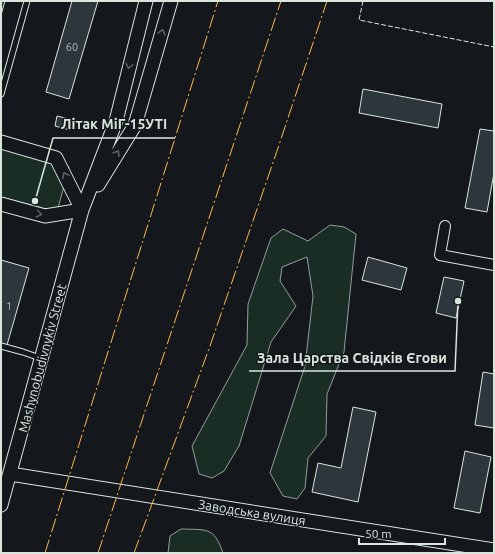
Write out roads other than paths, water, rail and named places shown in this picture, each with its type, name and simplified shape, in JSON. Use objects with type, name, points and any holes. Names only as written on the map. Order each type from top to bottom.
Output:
[{"type":"street","name":"Mashynobudivnykiv Street","points":[[2,500],[82,210],[116,121],[146,1]]},
{"type":"street","name":"Mashynobudivnykiv Street","points":[[82,210],[135,125],[171,1]]},
{"type":"street","points":[[1,142],[56,158],[82,210],[44,216],[1,204]]},
{"type":"street","points":[[445,226],[440,255],[494,265]]},
{"type":"street","name":"Заводська вулиця","points":[[10,474],[494,550]]},
{"type":"lane","points":[[1,94],[27,1]]},
{"type":"lane","points":[[1,346],[42,358]]},
{"type":"place","name":"Літак МіГ-15УТІ","points":[[35,201]]},
{"type":"place","name":"Зала Царства Свідків Єгови","points":[[458,301]]}]
